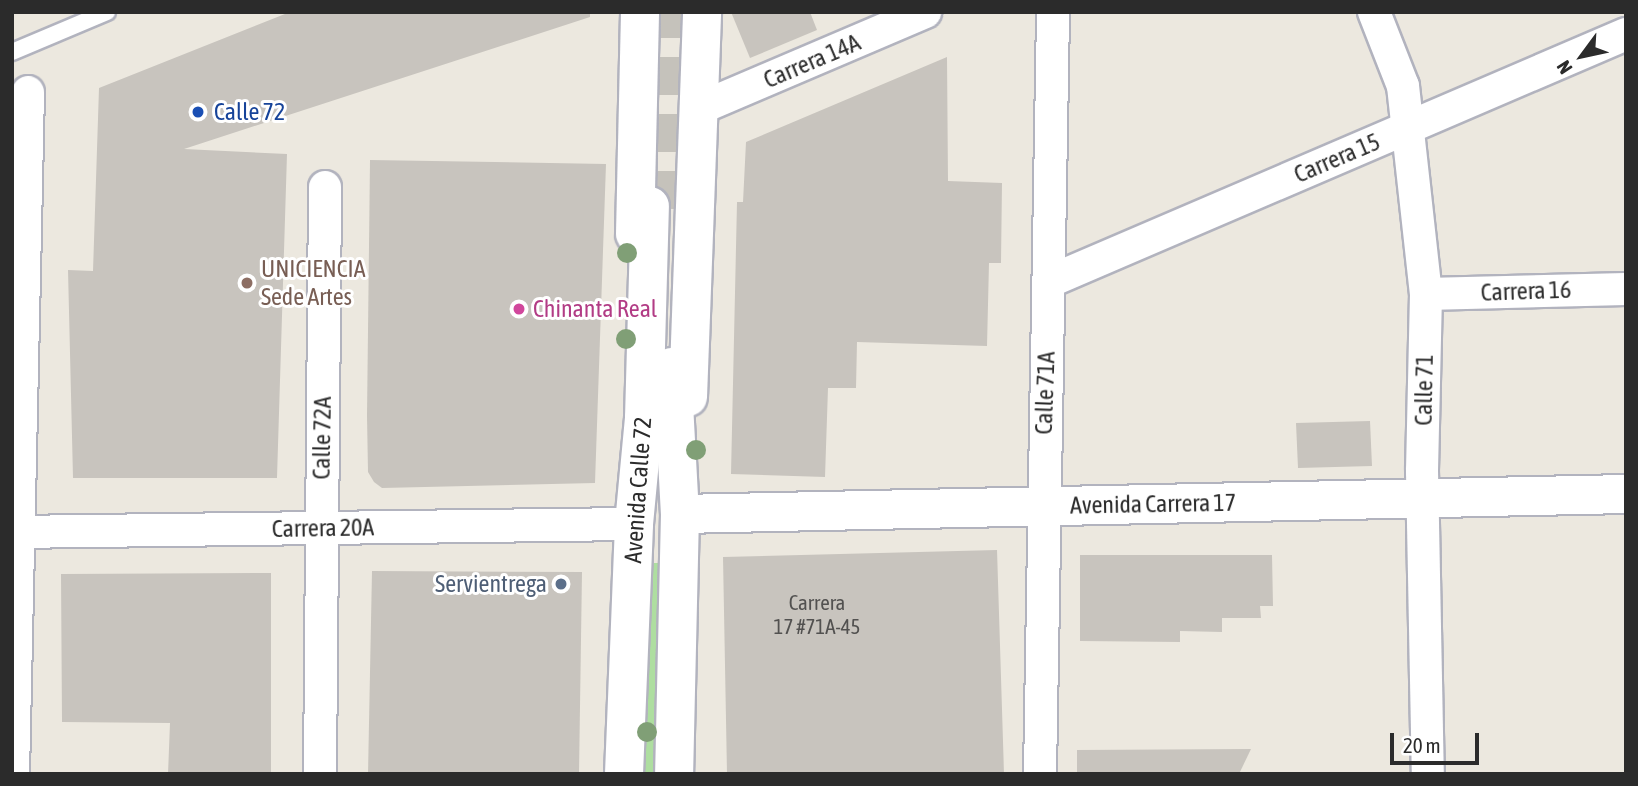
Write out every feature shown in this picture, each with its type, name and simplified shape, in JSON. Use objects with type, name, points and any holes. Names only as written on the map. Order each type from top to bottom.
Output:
[{"type":"main road","points":[[634,524],[631,418],[640,12]]},
{"type":"main road","points":[[680,514],[702,12]]},
{"type":"main road","name":"Avenida Calle 72","points":[[624,774],[634,524],[662,207],[671,415],[680,514],[674,774]]},
{"type":"main road","name":"Avenida Carrera 17","points":[[680,514],[1626,494]]},
{"type":"street","name":"Carrera 14A","points":[[698,109],[925,12]]},
{"type":"street","name":"Calle 71A","points":[[1040,774],[1041,507],[1053,12]]},
{"type":"street","name":"Calle 71","points":[[1374,12],[1403,86],[1426,294],[1423,499],[1428,774]]},
{"type":"street","name":"Carrera 15","points":[[1048,282],[1626,34]]},
{"type":"street","points":[[13,774],[15,532],[28,92]]},
{"type":"street","name":"Calle 72A","points":[[320,774],[325,187]]},
{"type":"street","name":"Carrera 16","points":[[1426,294],[1626,289]]},
{"type":"street","name":"Carrera 20A","points":[[15,532],[634,524]]},
{"type":"lane","points":[[12,52],[107,12]]},
{"type":"green space","points":[[640,563],[659,563],[655,774],[636,774]]},
{"type":"building","points":[[290,12],[590,12],[590,17],[184,149],[287,154],[277,478],[73,478],[68,270],[93,271],[99,88]]},
{"type":"building","points":[[731,12],[810,12],[817,30],[750,58]]},
{"type":"building","points":[[947,57],[948,181],[1002,183],[1001,263],[989,263],[987,346],[857,342],[856,388],[828,388],[825,477],[731,474],[737,202],[743,202],[746,142]]},
{"type":"building","points":[[370,160],[606,164],[595,483],[382,488],[374,482],[368,472],[367,416]]},
{"type":"building","points":[[1370,421],[1372,466],[1298,468],[1296,423]]},
{"type":"building","points":[[997,550],[1004,774],[727,774],[723,557]]},
{"type":"building","points":[[1080,555],[1272,555],[1273,606],[1260,606],[1261,618],[1222,618],[1222,632],[1180,631],[1180,642],[1080,641]]},
{"type":"building","points":[[372,571],[582,572],[579,774],[368,774]]},
{"type":"building","points":[[271,573],[271,774],[168,774],[170,723],[62,722],[61,574]]},
{"type":"building","points":[[1251,749],[1239,774],[1077,774],[1077,750]]},
{"type":"tunnel","points":[[675,209],[677,12]]},
{"type":"place","name":"Calle 72","points":[[198,112]]},
{"type":"place","name":"UNICIENCIA Sede Artes","points":[[247,283]]},
{"type":"place","name":"Chinanta Real","points":[[519,309]]},
{"type":"place","name":"Servientrega","points":[[561,584]]}]
